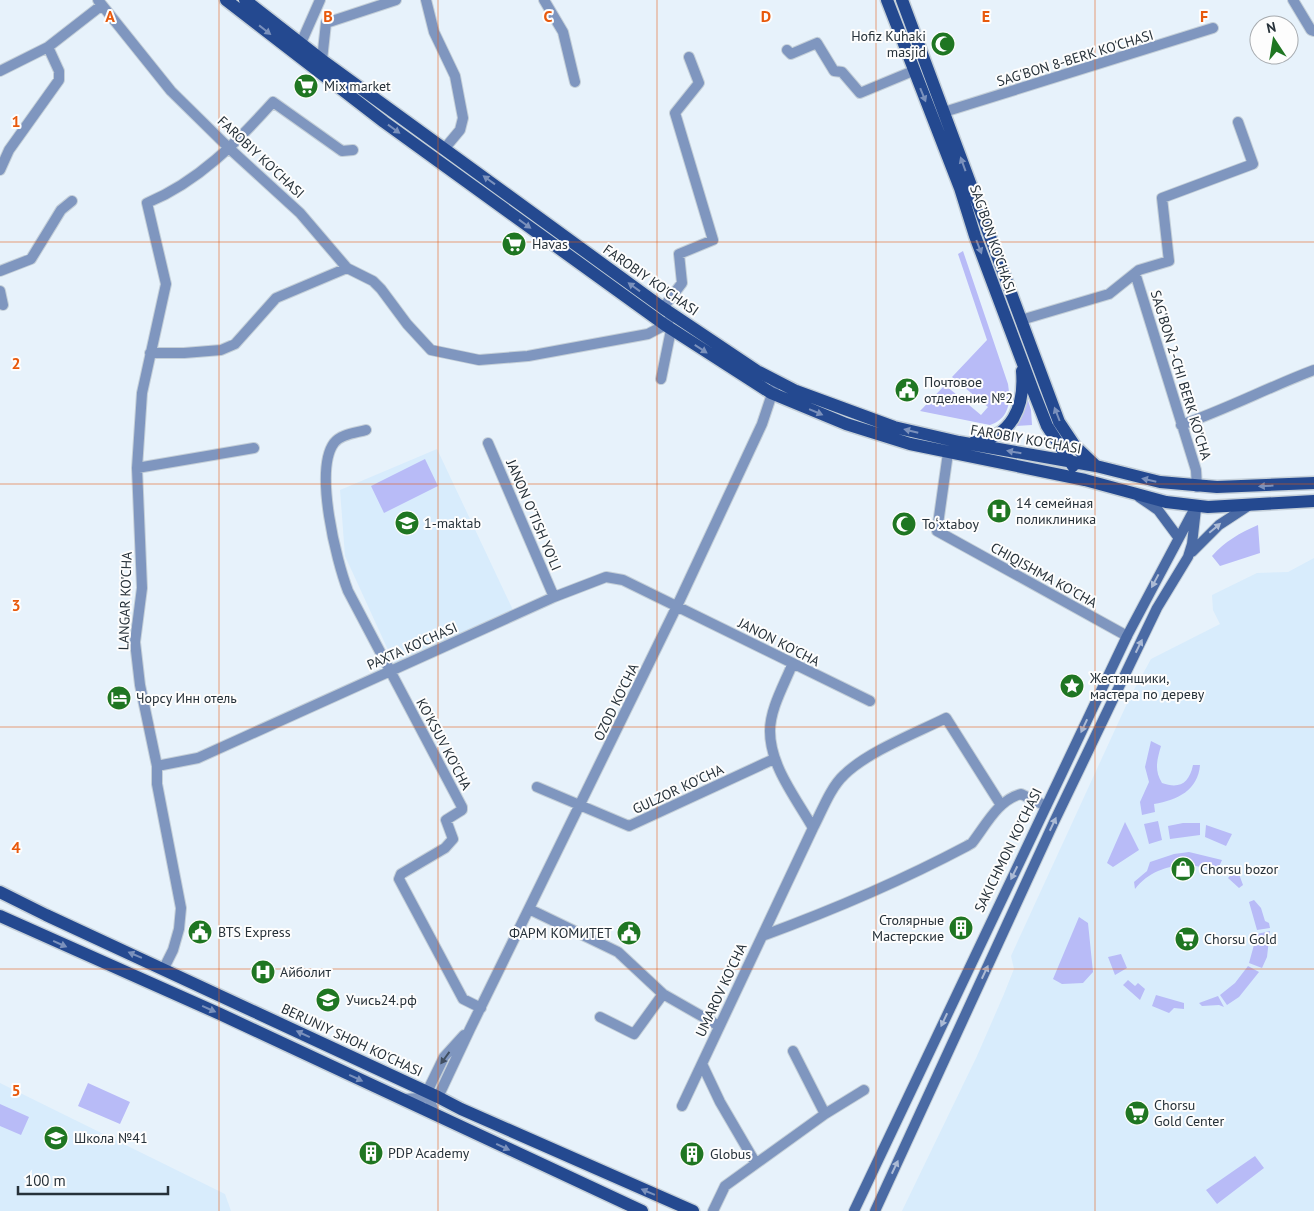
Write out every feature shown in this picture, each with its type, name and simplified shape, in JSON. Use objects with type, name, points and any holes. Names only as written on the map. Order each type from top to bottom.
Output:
[{"type":"main road","name":"FAROBIY KO'CHASI","points":[[226,0],[384,122],[668,327],[774,387],[846,424],[948,453],[1084,480],[1136,495],[1196,506],[1248,506],[1314,501]]},
{"type":"main road","name":"FAROBIY KO'CHASI","points":[[245,0],[322,60],[774,387],[894,426],[959,442],[1096,466],[1148,480],[1198,487],[1314,483]]},
{"type":"main road","name":"SAG’BON KO’CHASI","points":[[887,0],[960,188],[975,236],[1047,426],[1084,480]]},
{"type":"main road","name":"SAG’BON KO’CHASI","points":[[902,0],[1059,422],[1075,446],[1096,466]]},
{"type":"main road","points":[[959,442],[990,439],[1000,434],[1010,425],[1021,400],[1022,361]]},
{"type":"main road","points":[[1084,480],[1096,466]]},
{"type":"main road","name":"SAKICHMON KO'CHASI","points":[[875,1211],[1054,822],[1157,608],[1188,556],[1192,544],[1198,487]]},
{"type":"main road","name":"SAKICHMON KO'CHASI","points":[[852,1211],[860,1199],[1127,636],[1196,506],[1217,487]]},
{"type":"main road","points":[[1136,495],[1158,510],[1178,538]]},
{"type":"main road","points":[[1188,556],[1212,531],[1235,513],[1248,506]]},
{"type":"main road","name":"BERUNIY SHOH KO'CHASI","points":[[0,892],[431,1095],[693,1211]]},
{"type":"main road","points":[[30,931],[46,915]]},
{"type":"main road","points":[[0,916],[220,1014],[642,1211]]},
{"type":"main road","points":[[447,1121],[456,1106]]},
{"type":"street","points":[[301,43],[320,0]]},
{"type":"street","points":[[322,60],[326,23],[396,0]]},
{"type":"street","points":[[426,0],[434,32],[455,76],[463,118],[460,130],[445,148]]},
{"type":"street","points":[[544,0],[563,32],[575,82]]},
{"type":"street","points":[[1293,0],[1312,30],[1314,30]]},
{"type":"street","name":"FAROBIY KO'CHASI","points":[[100,2],[171,91],[230,150],[300,213],[347,268],[373,281],[407,324],[431,350],[479,360],[528,356],[648,334],[668,327]]},
{"type":"street","points":[[1,66],[48,47],[100,2]]},
{"type":"street","name":"SAG'BON 8-BERK KO'CHASI","points":[[944,112],[1213,28]]},
{"type":"street","points":[[787,50],[791,54],[817,42],[834,71],[842,72],[860,93],[914,71]]},
{"type":"street","points":[[0,170],[9,150],[59,80],[59,71],[48,47]]},
{"type":"street","points":[[661,379],[668,327],[668,311],[682,283],[679,254],[713,240],[675,113],[699,83],[689,57]]},
{"type":"street","points":[[230,150],[273,102],[342,151],[353,150]]},
{"type":"street","points":[[1022,320],[1109,294],[1135,273],[1170,259],[1162,198],[1253,164],[1238,122]]},
{"type":"street","name":"LANGAR KO'CHA","points":[[164,968],[173,950],[179,929],[181,908],[157,784],[157,766],[140,685],[134,642],[142,588],[138,468],[142,393],[166,284],[147,203],[173,191],[230,150]]},
{"type":"street","points":[[0,271],[31,259],[61,210],[72,201]]},
{"type":"street","points":[[150,353],[184,354],[212,351],[235,344],[276,298],[347,268]]},
{"type":"street","name":"SAG'BON 2-CHI BERK KO'CHA","points":[[1135,273],[1196,470],[1198,487]]},
{"type":"street","points":[[0,291],[4,305]]},
{"type":"street","points":[[1181,425],[1219,412],[1270,387],[1314,370]]},
{"type":"street","name":"OZOD KO'CHA","points":[[431,1095],[444,1058],[470,1029],[581,806],[762,424],[774,387]]},
{"type":"street","points":[[366,430],[340,438],[330,450],[327,462],[328,514],[339,567],[348,591],[389,671]]},
{"type":"street","name":"JANON O'TISH YO'LI","points":[[488,443],[554,597]]},
{"type":"street","points":[[138,468],[254,448]]},
{"type":"street","name":"CHIQISHMA KO'CHA","points":[[948,453],[937,531],[1127,636]]},
{"type":"street","name":"PAXTA KO‘CHASI","points":[[157,766],[198,758],[554,597],[606,577],[623,580],[677,606]]},
{"type":"street","name":"JANON KO'CHA","points":[[677,606],[792,665],[870,701]]},
{"type":"street","points":[[792,665],[774,708],[770,730],[774,759],[813,828]]},
{"type":"street","name":"KO'KSUV KO'CHA","points":[[389,671],[462,806],[462,810],[446,820],[452,839],[445,848],[401,874],[399,879],[463,999],[481,1008]]},
{"type":"street","name":"UMAROV KO'CHA","points":[[682,1106],[813,828],[834,789],[844,775],[870,757],[946,718],[1001,805]]},
{"type":"street","name":"GULZOR KO'CHA","points":[[537,787],[624,825],[634,825],[774,759]]},
{"type":"street","points":[[762,936],[847,905],[916,873],[967,846],[972,843],[1001,805],[1020,794],[1046,806]]},
{"type":"street","points":[[529,909],[618,952],[663,994],[719,1026]]},
{"type":"street","points":[[600,1017],[634,1034],[663,994]]},
{"type":"street","points":[[793,1051],[825,1114]]},
{"type":"street","points":[[702,1064],[720,1102],[755,1162]]},
{"type":"street","points":[[713,1211],[725,1186],[755,1162],[864,1090]]},
{"type":"street","points":[[400,1099],[431,1095],[435,1115]]},
{"type":"shaded area","points":[[963,251],[1008,384],[1009,403],[1005,414],[1001,419],[990,425],[920,411],[945,385],[981,415],[988,407],[952,377],[987,340],[958,254]]},
{"type":"shaded area","points":[[1026,394],[1031,410],[1032,425],[1016,426],[1022,416]]},
{"type":"shaded area","points":[[1010,431],[1021,441],[1000,441]]},
{"type":"shaded area","name":"1-maktab","points":[[437,449],[513,610],[394,663],[345,556],[340,490]]},
{"type":"shaded area","points":[[425,459],[438,486],[384,513],[371,486]]},
{"type":"shaded area","points":[[1258,525],[1260,553],[1220,566],[1212,556],[1233,538]]},
{"type":"shaded area","name":"Chorsu bozor","points":[[1314,558],[1314,1211],[902,1211],[977,1056],[1004,994],[1014,969],[1011,956],[1130,697],[1151,659],[1220,624],[1213,610],[1212,595],[1257,573],[1288,572]]},
{"type":"shaded area","points":[[1151,741],[1161,746],[1157,760],[1157,769],[1162,783],[1178,785],[1189,777],[1193,765],[1200,765],[1198,774],[1191,787],[1171,800],[1154,804],[1155,812],[1142,815],[1140,802],[1149,782],[1145,767]]},
{"type":"shaded area","points":[[1158,821],[1162,840],[1149,844],[1144,824]]},
{"type":"shaded area","points":[[1125,822],[1139,850],[1113,867],[1107,863]]},
{"type":"shaded area","points":[[1183,823],[1200,823],[1200,835],[1170,839],[1168,826]]},
{"type":"shaded area","points":[[1206,825],[1232,834],[1226,846],[1205,837]]},
{"type":"shaded area","points":[[1189,852],[1222,860],[1217,871],[1184,865],[1162,869],[1143,880],[1135,889],[1134,882],[1147,871],[1150,862],[1174,854]]},
{"type":"shaded area","points":[[1235,870],[1239,874],[1243,885],[1239,888],[1228,878]]},
{"type":"shaded area","points":[[1254,900],[1261,908],[1265,921],[1269,923],[1270,928],[1257,930],[1249,902]]},
{"type":"shaded area","points":[[1079,917],[1088,923],[1093,972],[1083,983],[1062,984],[1053,979]]},
{"type":"shaded area","points":[[1270,931],[1267,957],[1262,968],[1249,963],[1257,934]]},
{"type":"shaded area","points":[[1121,954],[1127,968],[1115,975],[1108,957]]},
{"type":"shaded area","points":[[1248,966],[1259,972],[1239,997],[1227,1005],[1220,995],[1235,983]]},
{"type":"shaded area","points":[[1128,980],[1135,986],[1138,983],[1145,989],[1140,1000],[1123,985]]},
{"type":"shaded area","points":[[1156,995],[1184,1003],[1184,1009],[1174,1008],[1169,1013],[1152,1006]]},
{"type":"shaded area","points":[[1218,996],[1224,1007],[1219,1005],[1202,1006],[1199,1003]]},
{"type":"shaded area","name":"Школа №41","points":[[0,1083],[225,1194],[231,1211],[0,1211]]},
{"type":"shaded area","points":[[88,1083],[130,1102],[120,1124],[78,1106]]},
{"type":"shaded area","points":[[0,1104],[29,1117],[21,1135],[0,1126]]},
{"type":"shaded area","points":[[1255,1156],[1264,1168],[1217,1204],[1206,1190]]},
{"type":"place","name":"Hofiz Kuhaki masjid","points":[[943,44]]},
{"type":"place","name":"Mix market","points":[[306,86]]},
{"type":"place","name":"Havas","points":[[514,244]]},
{"type":"place","name":"Почтовое отделение №2","points":[[907,390]]},
{"type":"place","name":"14 семейная поликлиника","points":[[999,511]]},
{"type":"place","name":"1-maktab","points":[[407,523]]},
{"type":"place","name":"Toʻxtaboy","points":[[904,524]]},
{"type":"place","name":"Жестянщики, мастера по дереву","points":[[1072,686]]},
{"type":"place","name":"Чорсу Инн отель","points":[[119,698]]},
{"type":"place","name":"Chorsu bozor","points":[[1183,869]]},
{"type":"place","name":"Столярные Мастерские","points":[[961,928]]},
{"type":"place","name":"BTS Express","points":[[200,932]]},
{"type":"place","name":"ФАРМ КОМИТЕТ","points":[[629,933]]},
{"type":"place","name":"Chorsu Gold","points":[[1187,939]]},
{"type":"place","name":"Айболит","points":[[263,972]]},
{"type":"place","name":"Учись24.рф","points":[[328,1000]]},
{"type":"place","name":"Chorsu Gold Center","points":[[1137,1113]]},
{"type":"place","name":"Школа №41","points":[[56,1138]]},
{"type":"place","name":"PDP Academy","points":[[371,1153]]},
{"type":"place","name":"Globus","points":[[692,1154]]}]
